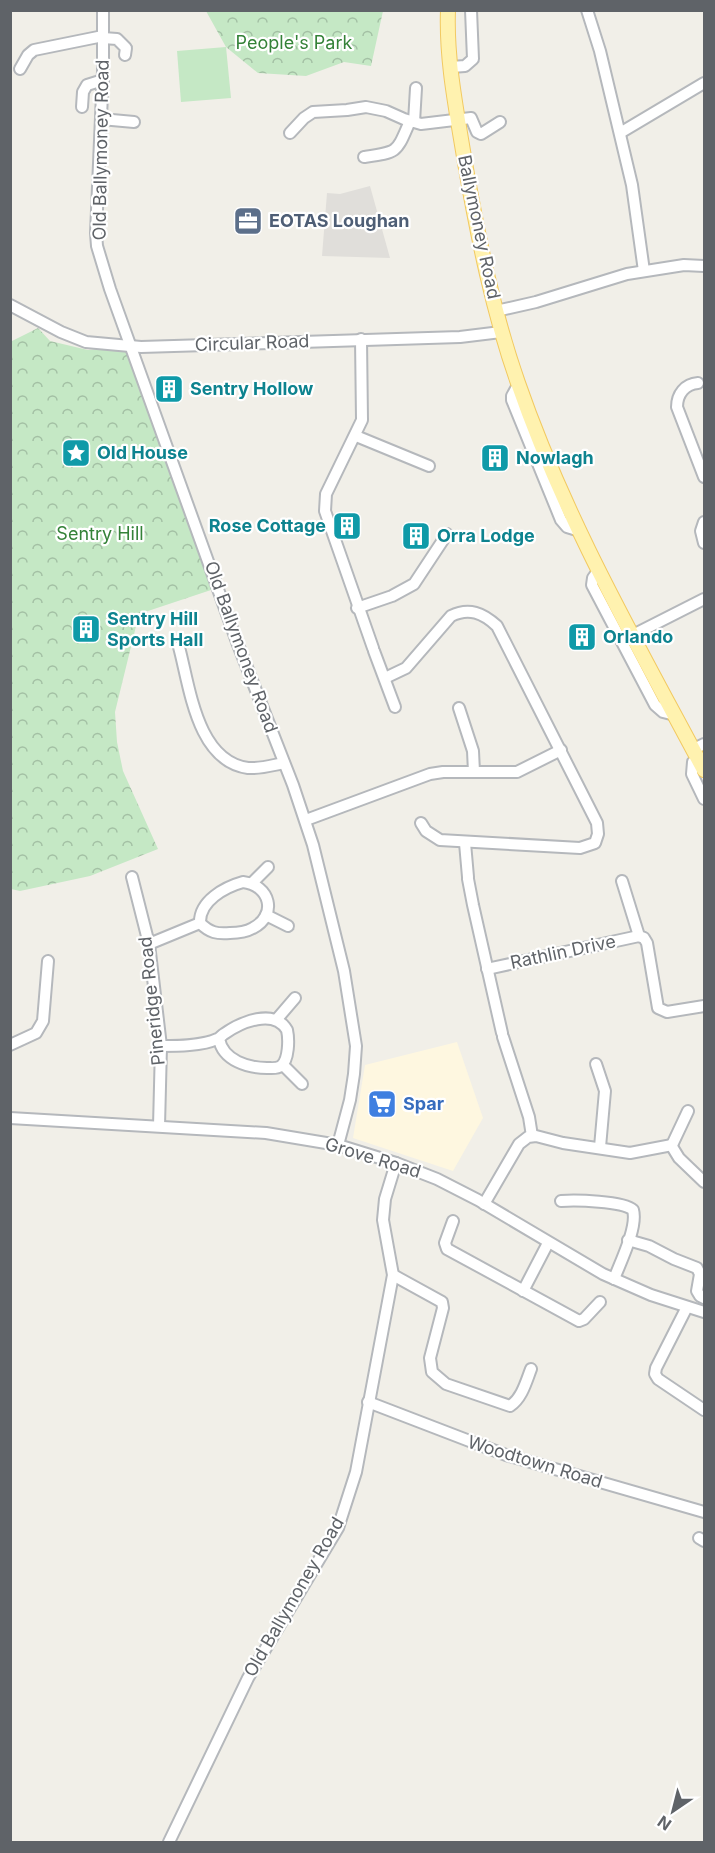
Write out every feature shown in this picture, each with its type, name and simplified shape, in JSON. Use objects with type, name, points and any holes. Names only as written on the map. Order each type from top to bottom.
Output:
[{"type":"main road","name":"Ballymoney Road","points":[[448,10],[451,67],[472,205],[501,332],[518,385],[540,441],[598,571],[675,715],[700,755]]},
{"type":"street","name":"Old Ballymoney Road","points":[[103,10],[103,80],[96,208],[97,246],[237,642],[306,820],[344,971],[356,1046],[350,1100],[338,1145]]},
{"type":"street","points":[[451,67],[467,65],[472,59],[471,10]]},
{"type":"street","points":[[588,11],[632,184],[644,271]]},
{"type":"street","points":[[20,69],[28,54],[34,50],[103,37],[120,41],[126,48],[125,55]]},
{"type":"street","points":[[82,107],[83,92],[87,85],[103,80]]},
{"type":"street","points":[[620,133],[705,83]]},
{"type":"street","points":[[364,157],[388,154],[400,145],[412,122],[416,88]]},
{"type":"street","points":[[290,133],[304,118],[314,112],[366,107],[386,111],[412,122],[428,124],[471,118],[477,132],[482,134],[500,122]]},
{"type":"street","points":[[100,119],[134,122]]},
{"type":"street","points":[[496,311],[644,271],[689,264],[705,266]]},
{"type":"street","name":"Circular Road","points":[[10,306],[60,332],[86,342],[141,347],[460,337],[501,332]]},
{"type":"street","points":[[361,339],[363,414],[356,436],[326,494],[324,503],[357,608],[395,707]]},
{"type":"street","points":[[698,383],[691,384],[684,390],[678,399],[677,407],[705,477]]},
{"type":"street","points":[[356,436],[429,466]]},
{"type":"street","points":[[705,522],[701,531],[705,543]]},
{"type":"street","points":[[357,608],[392,596],[414,584],[447,534]]},
{"type":"street","name":"Ballymoney Road","points":[[598,571],[593,578],[592,585],[655,705],[663,712],[675,715]]},
{"type":"street","points":[[633,635],[705,598]]},
{"type":"street","points":[[385,678],[406,668],[451,616],[466,611],[481,614],[497,626],[597,823],[598,834],[595,843],[580,848],[465,843],[435,838],[426,831],[421,823]]},
{"type":"street","points":[[179,647],[200,725],[216,752],[234,764],[248,768],[284,763]]},
{"type":"street","points":[[459,708],[473,750],[474,772]]},
{"type":"street","points":[[306,820],[430,774],[517,772],[561,750]]},
{"type":"street","name":"Ballymoney Road","points":[[700,755],[693,762],[692,774],[705,799]]},
{"type":"street","name":"Rathlin Drive","points":[[465,843],[468,878],[487,969],[503,1035],[529,1117],[532,1136]]},
{"type":"street","points":[[252,883],[268,867]]},
{"type":"street","name":"Pineridge Road","points":[[132,877],[149,944],[161,1046],[159,1126]]},
{"type":"street","name":"Rathlin Drive","points":[[622,881],[639,936]]},
{"type":"street","points":[[252,883],[258,886],[267,899],[269,907],[266,915],[255,928],[237,933],[215,934],[200,923],[202,912],[211,899],[237,884],[252,883]]},
{"type":"street","points":[[266,915],[288,926]]},
{"type":"street","points":[[149,944],[200,923]]},
{"type":"street","name":"Rathlin Drive","points":[[487,969],[639,936],[647,943],[659,1009],[667,1012],[705,1006]]},
{"type":"street","points":[[10,1046],[36,1033],[43,1021],[48,961]]},
{"type":"street","points":[[277,1019],[295,998]]},
{"type":"street","points":[[161,1046],[182,1046],[219,1039],[226,1032],[252,1021],[266,1018],[277,1019],[284,1025],[288,1034],[286,1059],[283,1065],[277,1068],[244,1066],[228,1054],[219,1039]]},
{"type":"street","points":[[596,1064],[604,1091],[600,1147]]},
{"type":"street","points":[[283,1065],[302,1084]]},
{"type":"street","points":[[484,1204],[519,1144],[532,1136],[563,1143],[634,1153],[671,1145],[675,1142],[688,1111]]},
{"type":"street","name":"Grove Road","points":[[10,1118],[266,1133],[338,1145],[396,1163],[437,1179],[614,1279],[705,1312]]},
{"type":"street","points":[[671,1145],[678,1156],[705,1182]]},
{"type":"street","name":"Old Ballymoney Road","points":[[169,1842],[248,1678],[338,1528],[356,1472],[393,1275],[383,1220],[385,1199],[396,1163]]},
{"type":"street","points":[[561,1201],[576,1200],[628,1206],[633,1210],[634,1216],[628,1240],[614,1279]]},
{"type":"street","points":[[453,1221],[445,1243],[447,1249],[579,1322],[600,1302]]},
{"type":"street","points":[[628,1240],[649,1246],[670,1258],[698,1268],[700,1274],[697,1292],[705,1298]]},
{"type":"street","points":[[523,1291],[548,1243]]},
{"type":"street","points":[[393,1275],[442,1302],[443,1308],[430,1360],[432,1372],[441,1381],[510,1406],[516,1402],[523,1390],[531,1369]]},
{"type":"street","points":[[687,1307],[655,1374],[658,1379],[705,1410]]},
{"type":"street","name":"Woodtown Road","points":[[368,1402],[506,1455],[705,1512]]},
{"type":"shaded area","points":[[370,186],[390,258],[322,256],[327,193],[340,194]]},
{"type":"shaded area","points":[[457,1042],[483,1118],[453,1171],[353,1138],[365,1065]]},
{"type":"green space","name":"People's Park","points":[[206,11],[383,11],[371,66],[344,62],[306,76],[258,73],[226,47]]},
{"type":"green space","points":[[226,47],[231,98],[181,102],[177,51]]},
{"type":"green space","name":"Sentry Hill","points":[[38,328],[50,341],[88,350],[131,346],[214,589],[139,614],[115,712],[117,742],[123,771],[158,849],[90,876],[20,891],[11,889],[10,342]]},
{"type":"place","name":"EOTAS Loughan","points":[[248,221]]},
{"type":"place","name":"Sentry Hollow","points":[[169,389]]},
{"type":"place","name":"Old House","points":[[76,453]]},
{"type":"place","name":"Nowlagh","points":[[495,458]]},
{"type":"place","name":"Rose Cottage","points":[[347,526]]},
{"type":"place","name":"Orra Lodge","points":[[416,536]]},
{"type":"place","name":"Sentry Hill Sports Hall","points":[[86,629]]},
{"type":"place","name":"Orlando","points":[[582,637]]},
{"type":"place","name":"Spar","points":[[382,1104]]}]
